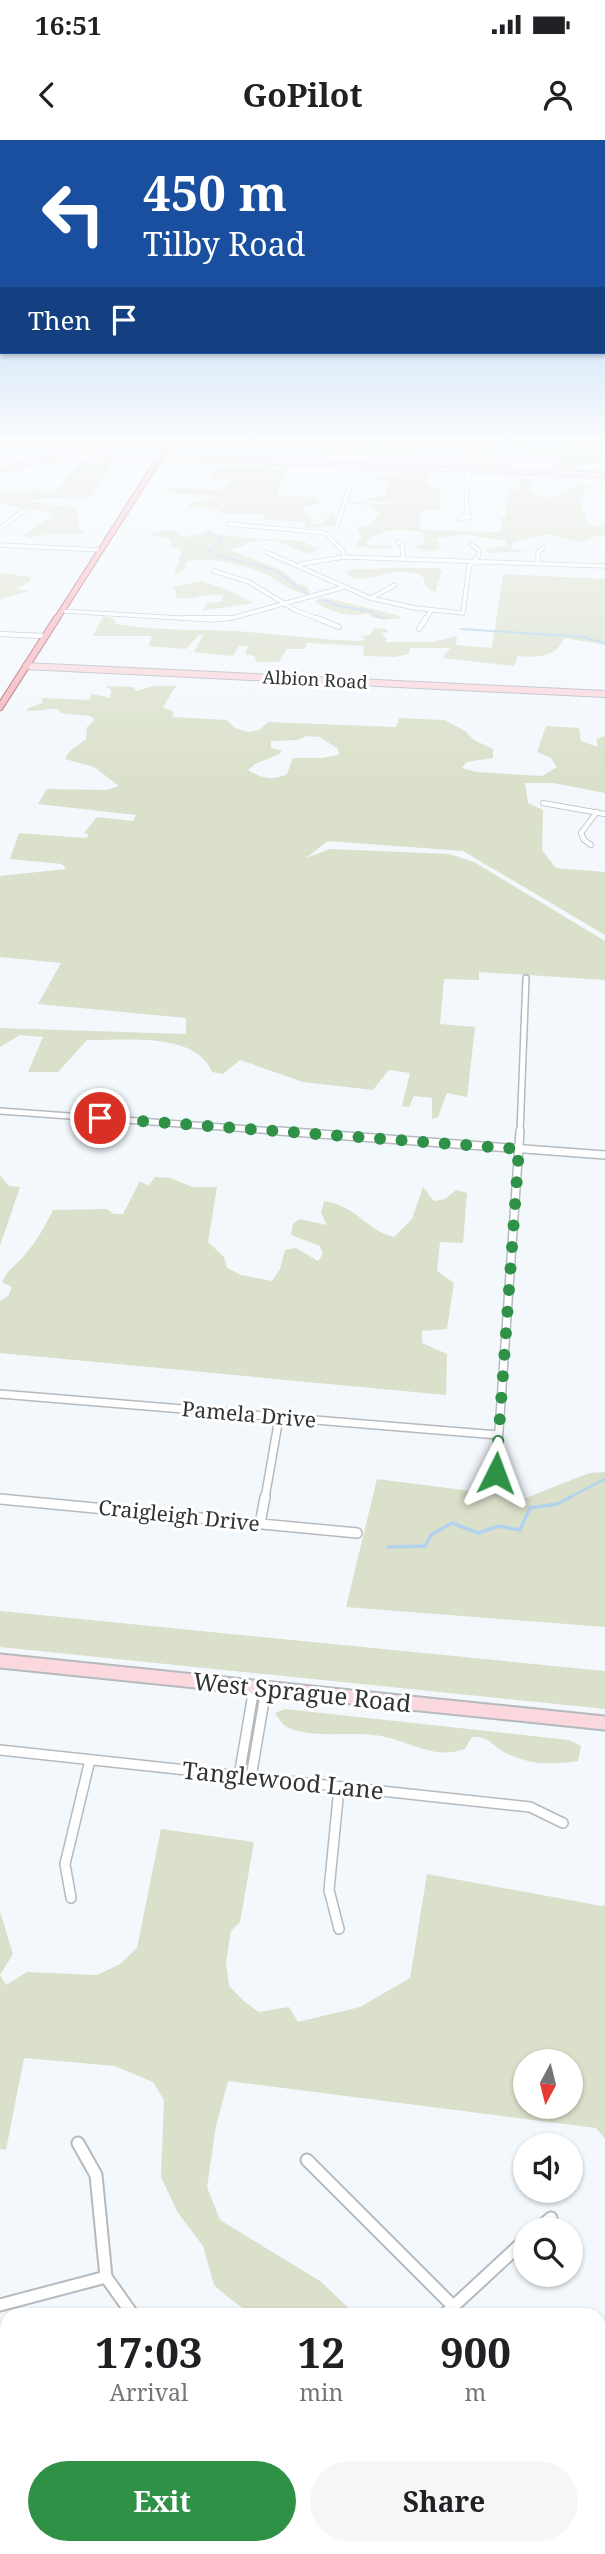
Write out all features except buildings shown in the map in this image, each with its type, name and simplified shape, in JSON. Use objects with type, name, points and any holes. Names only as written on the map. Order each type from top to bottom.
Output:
[{"type":"main road","points":[[0,707],[98,555]]},
{"type":"street","points":[[274,555],[301,564],[341,587],[371,598],[431,611],[463,613],[469,566],[478,555]]},
{"type":"street","points":[[538,555],[538,563]]},
{"type":"street","points":[[301,564],[344,557],[605,566]]},
{"type":"street","points":[[214,571],[250,582],[286,605],[339,627]]},
{"type":"street","points":[[371,598],[395,585]]},
{"type":"street","points":[[62,611],[213,620],[248,616],[341,587]]},
{"type":"street","points":[[419,629],[431,611]]},
{"type":"street","points":[[0,634],[44,636]]},
{"type":"street","name":"Albion Road","points":[[26,666],[605,695]]},
{"type":"street","points":[[543,803],[605,814]]},
{"type":"street","points":[[591,845],[584,840],[581,833],[597,813]]},
{"type":"street","points":[[496,1473],[519,1149],[526,978]]},
{"type":"street","points":[[0,1111],[605,1155]]},
{"type":"street","name":"Pamela Drive","points":[[0,1394],[498,1436]]},
{"type":"street","points":[[260,1524],[279,1418]]},
{"type":"street","name":"Craigleigh Drive","points":[[0,1499],[358,1533]]},
{"type":"street","name":"West Sprague Road","points":[[0,1661],[605,1723]]},
{"type":"street","points":[[239,1776],[260,1688]]},
{"type":"street","points":[[251,1777],[260,1688]]},
{"type":"street","name":"Tanglewood Lane","points":[[0,1751],[530,1807],[563,1824]]},
{"type":"street","points":[[71,1898],[65,1864],[90,1760]]},
{"type":"street","points":[[339,1788],[330,1890],[339,1928]]},
{"type":"street","points":[[78,2143],[96,2175],[106,2277],[128,2308]]},
{"type":"street","points":[[307,2160],[452,2305]]},
{"type":"street","points":[[450,2308],[513,2252]]},
{"type":"street","points":[[0,2305],[106,2277]]},
{"type":"green space","points":[[180,555],[242,555],[281,570],[297,583],[308,587],[310,594],[291,590],[254,569],[214,560],[188,561],[186,568],[174,576]]},
{"type":"green space","points":[[439,568],[442,571],[435,592],[425,586],[424,578],[413,573],[391,573],[361,579],[345,572],[355,569]]},
{"type":"green space","points":[[0,573],[31,577],[31,581],[16,589],[29,591],[0,599]]},
{"type":"green space","points":[[503,574],[605,579],[605,645],[564,638],[551,653],[532,657],[518,656],[514,666],[442,658],[450,648],[410,648],[409,654],[395,657],[363,656],[364,646],[307,643],[305,649],[287,649],[279,662],[256,662],[255,656],[245,654],[248,646],[239,646],[233,656],[194,652],[203,635],[199,635],[186,649],[149,646],[152,636],[93,636],[103,616],[115,620],[116,624],[146,628],[235,631],[360,641],[365,639],[361,636],[370,635],[374,628],[388,631],[382,634],[387,639],[385,642],[433,642],[457,636],[456,645],[492,648]]},
{"type":"green space","points":[[201,581],[226,589],[254,603],[202,611],[207,604],[222,601],[223,596],[211,594],[187,599],[175,597],[173,587]]},
{"type":"green space","points":[[320,598],[400,616],[399,619],[382,619],[367,613],[340,613],[315,601]]},
{"type":"green space","points":[[105,686],[133,687],[137,691],[153,686],[176,686],[163,707],[174,712],[172,717],[227,720],[235,728],[248,732],[259,730],[268,722],[396,727],[399,718],[445,720],[465,731],[474,740],[493,749],[493,758],[466,762],[462,768],[477,772],[542,776],[557,767],[551,758],[537,752],[546,726],[579,728],[581,741],[598,747],[596,739],[605,736],[605,793],[553,783],[525,783],[528,803],[543,810],[542,850],[556,868],[605,872],[605,935],[463,851],[328,841],[306,858],[330,849],[449,854],[474,862],[605,941],[605,980],[479,972],[479,980],[444,979],[440,1024],[475,1027],[467,1097],[447,1093],[438,1117],[432,1119],[432,1098],[414,1096],[409,1107],[402,1106],[410,1073],[389,1070],[373,1090],[303,1082],[240,1060],[223,1074],[212,1072],[203,1059],[190,1050],[157,1041],[87,1040],[58,1072],[28,1072],[43,1037],[20,1035],[0,1047],[0,1028],[186,1034],[186,1018],[38,1004],[61,963],[0,957],[0,876],[66,869],[62,864],[10,859],[19,833],[86,838],[89,835],[84,833],[97,817],[133,821],[136,815],[38,804],[47,789],[107,790],[119,786],[94,767],[65,759],[70,751],[86,739],[87,727],[94,720],[91,716],[60,713],[59,709],[26,711],[43,703],[42,698],[89,700],[92,694],[110,698],[111,690]],"holes":[[[306,736],[320,737],[338,749],[339,755],[293,758],[287,774],[272,778],[262,777],[248,770],[282,751],[271,748],[271,741],[298,740]]]},
{"type":"green space","points":[[0,1175],[9,1186],[20,1187],[0,1246]]},
{"type":"green space","points":[[155,1177],[171,1178],[192,1187],[217,1187],[208,1242],[224,1257],[227,1268],[241,1275],[272,1281],[280,1269],[285,1250],[296,1248],[318,1261],[323,1254],[320,1246],[291,1235],[293,1224],[299,1219],[327,1225],[321,1213],[324,1201],[346,1208],[384,1234],[394,1237],[412,1219],[423,1187],[434,1201],[445,1199],[456,1190],[467,1193],[463,1243],[440,1242],[437,1271],[454,1283],[447,1329],[422,1331],[422,1343],[447,1354],[446,1395],[0,1353],[0,1301],[8,1296],[12,1287],[2,1282],[36,1240],[53,1210],[107,1209],[114,1214],[123,1214],[140,1181],[148,1186]]},
{"type":"green space","points":[[605,1472],[605,1627],[346,1607],[377,1479],[526,1498],[589,1473]]},
{"type":"green space","points":[[0,1611],[605,1671],[605,1709],[0,1647]]},
{"type":"green space","points":[[285,1709],[569,1740],[581,1746],[578,1761],[560,1763],[524,1760],[479,1737],[472,1737],[465,1749],[453,1752],[432,1751],[381,1736],[316,1734],[294,1730],[283,1723],[275,1713]]},
{"type":"green space","points":[[161,1829],[254,1842],[240,1922],[231,1931],[226,1962],[229,1986],[259,2012],[289,2007],[298,2022],[360,2007],[410,1978],[427,1874],[605,1905],[605,2139],[596,2128],[526,2119],[583,2119],[583,2049],[513,2049],[513,2117],[228,2081],[216,2126],[207,2187],[220,2220],[320,2281],[349,2308],[243,2308],[229,2298],[214,2285],[203,2246],[178,2213],[161,2177],[164,2100],[153,2082],[115,2066],[24,2058],[6,2150],[0,2149],[0,1975],[6,1985],[27,1972],[97,1975],[120,1964],[137,1948]]},
{"type":"green space","points":[[0,1911],[13,1954],[0,1975]]},
{"type":"waterway","points":[[218,555],[274,570],[307,594]]},
{"type":"waterway","points":[[324,600],[339,606],[373,612],[375,616],[385,618]]},
{"type":"waterway","points":[[461,629],[583,637],[605,643]]},
{"type":"waterway","points":[[568,1498],[605,1479]]},
{"type":"waterway","points":[[388,1547],[425,1546],[431,1535],[452,1523],[478,1533],[499,1526],[520,1530],[530,1508],[557,1504],[571,1497]]},
{"type":"route","points":[[100,1118],[519,1149],[496,1473]]}]
